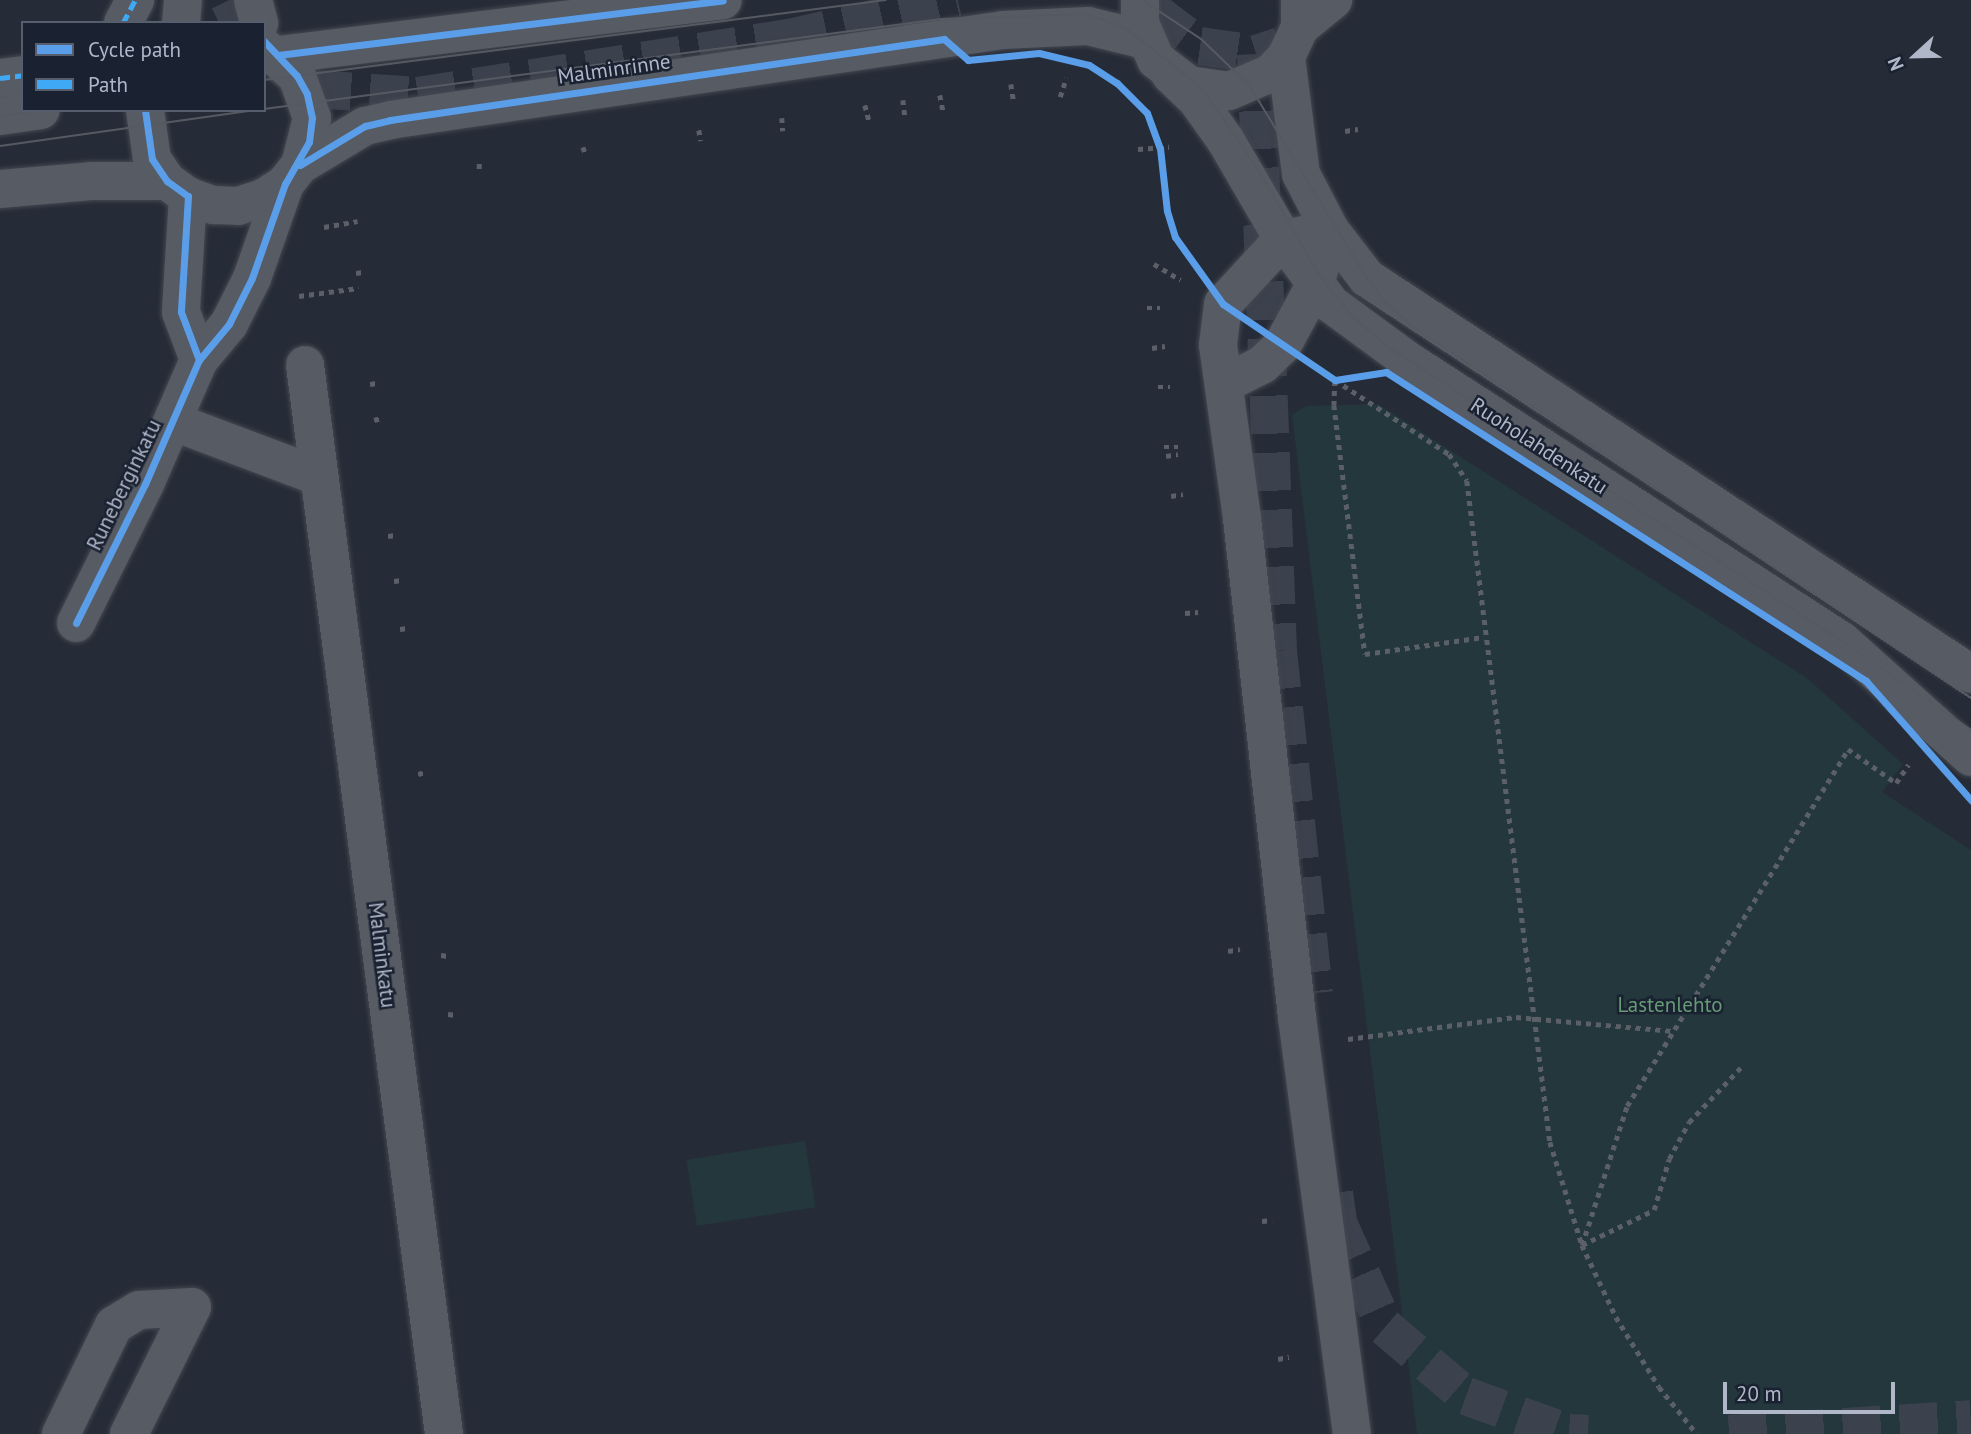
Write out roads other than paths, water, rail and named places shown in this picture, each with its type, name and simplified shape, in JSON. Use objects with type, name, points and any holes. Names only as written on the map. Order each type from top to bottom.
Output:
[{"type":"street","points":[[124,21],[135,0]]},
{"type":"street","points":[[181,21],[183,0]]},
{"type":"street","points":[[253,0],[259,21]]},
{"type":"street","points":[[266,43],[723,0]]},
{"type":"street","points":[[1140,0],[1145,40]]},
{"type":"street","points":[[1170,74],[1210,90],[1228,91],[1271,73],[1295,28],[1333,0]]},
{"type":"street","name":"Malminrinne","points":[[178,189],[213,205],[238,206],[263,198],[292,174],[365,126],[418,116],[1003,30],[1088,26],[1145,40]]},
{"type":"street","name":"Ruoholahdenkatu","points":[[1295,28],[1301,174],[1330,230],[1367,278],[1408,308],[1971,674]]},
{"type":"street","name":"Ruoholahdenkatu","points":[[1145,40],[1170,74],[1197,100],[1246,170],[1283,239],[1331,303],[1410,362],[1842,641],[1971,757]]},
{"type":"street","name":"Runeberginkatu","points":[[76,623],[174,422],[199,360],[229,324],[252,278],[292,174],[309,142],[310,110],[297,76],[266,43]]},
{"type":"street","points":[[0,78],[21,75]]},
{"type":"street","points":[[0,116],[27,112]]},
{"type":"street","points":[[145,112],[152,159],[178,189],[181,312],[199,360]]},
{"type":"street","points":[[0,189],[91,181],[178,189]]},
{"type":"street","points":[[1226,383],[1262,365],[1282,346],[1315,285],[1330,230],[1283,239],[1223,304],[1218,345],[1226,383],[1297,1017],[1352,1434]]},
{"type":"street","name":"Malminkatu","points":[[305,365],[444,1434]]},
{"type":"street","points":[[174,422],[318,476]]},
{"type":"street","points":[[61,1434],[114,1325],[139,1310],[192,1307],[129,1434]]},
{"type":"tunnel","points":[[229,0],[239,21]]},
{"type":"tunnel","points":[[278,63],[313,89],[418,96],[789,38],[958,0]]},
{"type":"tunnel","points":[[1150,0],[1155,12],[1200,46],[1256,54],[1280,46]]},
{"type":"tunnel","points":[[1256,54],[1278,651],[1314,993]]},
{"type":"tunnel","points":[[1334,1193],[1338,1223],[1385,1327],[1466,1396],[1569,1433],[1588,1434]]},
{"type":"tunnel","points":[[1729,1434],[1971,1419]]},
{"type":"tram line","points":[[266,80],[886,0]]},
{"type":"tram line","points":[[1142,0],[1201,39],[1249,85],[1363,272],[1384,301],[1413,327],[1971,698]]},
{"type":"tram line","points":[[266,109],[941,19],[1086,14],[1124,27],[1202,88],[1257,168],[1318,273],[1350,314],[1385,345],[1842,641],[1971,730]]},
{"type":"tram line","points":[[0,116],[27,112]]},
{"type":"tram line","points":[[0,146],[241,112]]},
{"type":"park label","name":"Lastenlehto","points":[[1670,1005]]}]
